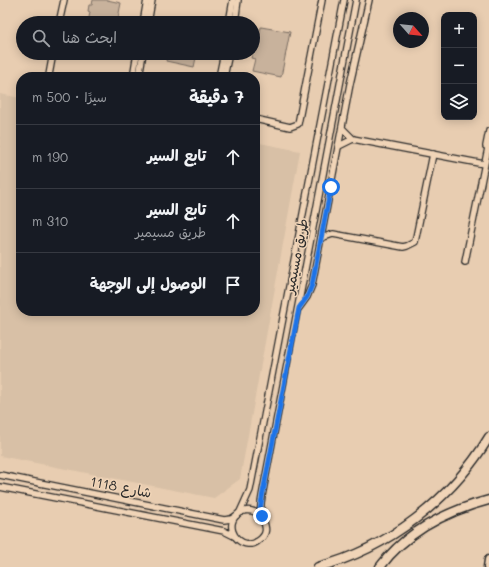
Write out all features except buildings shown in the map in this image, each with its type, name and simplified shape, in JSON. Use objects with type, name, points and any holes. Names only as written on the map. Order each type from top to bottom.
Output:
[{"type":"highway","points":[[318,567],[368,549],[401,529],[452,486],[472,463],[489,437]]},
{"type":"highway","points":[[380,567],[405,540],[422,528],[449,513],[471,504],[489,500]]},
{"type":"highway","points":[[488,567],[489,560]]},
{"type":"street","points":[[61,16],[64,0]]},
{"type":"street","points":[[144,16],[147,0]]},
{"type":"street","points":[[149,16],[152,0]]},
{"type":"street","points":[[230,16],[232,0]]},
{"type":"street","points":[[236,16],[238,0]]},
{"type":"street","points":[[260,120],[290,127],[298,124],[322,0]]},
{"type":"street","name":"طريق مسيمير","points":[[238,514],[250,490],[344,0]]},
{"type":"street","name":"طريق مسيمير","points":[[262,516],[260,510],[263,492],[356,0]]},
{"type":"street","points":[[299,308],[311,289],[350,84],[368,0]]},
{"type":"street","points":[[49,72],[52,60]]},
{"type":"street","points":[[134,72],[137,60]]},
{"type":"street","points":[[140,72],[142,60]]},
{"type":"street","points":[[220,72],[223,60]]},
{"type":"street","points":[[225,72],[228,60]]},
{"type":"street","points":[[337,103],[350,84]]},
{"type":"street","points":[[342,128],[353,139],[484,164]]},
{"type":"street","points":[[486,155],[489,131]]},
{"type":"street","points":[[339,146],[353,139]]},
{"type":"street","points":[[465,262],[489,143]]},
{"type":"street","points":[[329,148],[335,166]]},
{"type":"street","points":[[321,238],[333,234],[403,247],[416,242],[433,154]]},
{"type":"street","points":[[323,225],[333,234]]},
{"type":"street","name":"شارع 1118","points":[[0,475],[224,520],[231,519],[238,514]]},
{"type":"street","name":"شارع 1118","points":[[0,487],[224,531],[234,536]]},
{"type":"street","points":[[244,511],[254,511],[262,516],[265,521],[265,532],[258,541],[248,544],[238,540],[234,536],[232,525],[238,514],[244,511]]},
{"type":"shaded area","points":[[93,0],[107,0],[121,3],[118,16],[89,16],[89,5],[92,5]]},
{"type":"shaded area","points":[[261,27],[290,32],[281,77],[252,71],[255,60],[260,60]]},
{"type":"shaded area","points":[[166,60],[196,60],[194,67]]},
{"type":"shaded area","points":[[0,94],[16,97],[16,316],[260,316],[260,143],[300,151],[240,479],[214,498],[0,456]]},
{"type":"route","points":[[262,516],[260,510],[263,492],[299,308],[307,297],[312,285],[331,187]]}]
